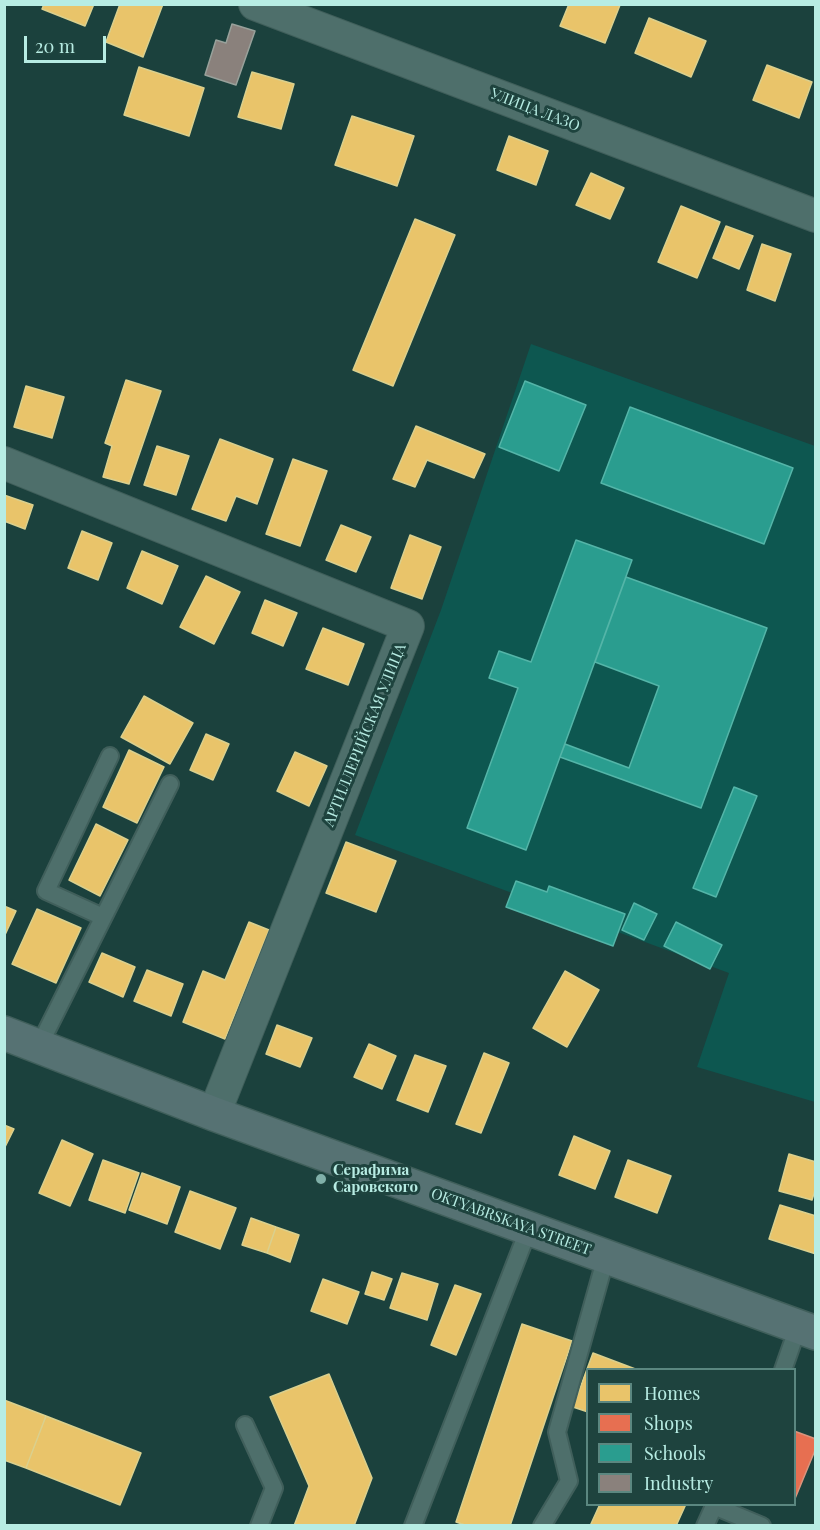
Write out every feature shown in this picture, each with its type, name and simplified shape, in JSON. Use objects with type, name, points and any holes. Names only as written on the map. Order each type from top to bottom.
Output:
[{"type":"main road","name":"OKTYABRSKAYA STREET","points":[[4,1033],[214,1114],[807,1330]]},
{"type":"street","name":"УЛИЦА ЛАЗО","points":[[255,4],[816,216]]},
{"type":"street","name":"АРТИЛЛЕРИЙСКАЯ УЛИЦА","points":[[4,463],[408,626],[214,1114]]},
{"type":"lane","points":[[103,917],[46,891],[110,756]]},
{"type":"lane","points":[[39,1046],[170,784]]},
{"type":"lane","points":[[413,1526],[529,1228]]},
{"type":"lane","points":[[542,1526],[569,1481],[557,1432],[606,1257]]},
{"type":"lane","points":[[784,1368],[807,1330]]},
{"type":"lane","points":[[245,1425],[274,1488],[259,1526]]},
{"type":"lane","points":[[705,1526],[714,1506],[732,1508],[762,1526]]},
{"type":"shaded area","points":[[531,344],[815,446],[815,1102],[697,1067],[729,973],[355,835],[441,610]]},
{"type":"building: Homes","points":[[44,4],[94,4],[85,26],[42,9]]},
{"type":"building: Homes","points":[[120,4],[163,4],[143,57],[106,42]]},
{"type":"building: Homes","points":[[569,4],[620,5],[605,43],[560,26]]},
{"type":"building: Homes","points":[[649,18],[706,41],[691,77],[635,53]]},
{"type":"building: Homes","points":[[767,65],[812,82],[799,118],[753,100]]},
{"type":"building: Homes","points":[[139,67],[204,88],[189,136],[124,115]]},
{"type":"building: Homes","points":[[252,72],[294,84],[281,129],[238,117]]},
{"type":"building: Homes","points":[[352,116],[414,136],[397,186],[335,165]]},
{"type":"building: Homes","points":[[509,136],[548,151],[536,185],[497,170]]},
{"type":"building: Homes","points":[[591,173],[624,188],[610,219],[576,205]]},
{"type":"building: Homes","points":[[681,206],[720,222],[697,278],[658,262]]},
{"type":"building: Homes","points":[[415,219],[455,235],[393,386],[353,370]]},
{"type":"building: Homes","points":[[726,226],[753,236],[739,269],[713,258]]},
{"type":"building: Homes","points":[[762,244],[791,254],[775,301],[747,290]]},
{"type":"building: Homes","points":[[126,380],[161,391],[129,484],[103,477],[112,446],[105,443]]},
{"type":"building: Homes","points":[[26,386],[64,397],[52,438],[14,427]]},
{"type":"building: Homes","points":[[416,426],[485,454],[474,478],[427,460],[415,487],[393,479]]},
{"type":"building: Homes","points":[[220,439],[273,459],[257,504],[236,496],[226,521],[192,509]]},
{"type":"building: Homes","points":[[157,446],[189,456],[176,495],[144,485]]},
{"type":"building: Homes","points":[[293,459],[327,471],[300,546],[266,534]]},
{"type":"building: Homes","points":[[4,495],[33,505],[25,529],[4,521]]},
{"type":"building: Homes","points":[[341,525],[371,537],[356,572],[326,560]]},
{"type":"building: Homes","points":[[82,531],[112,543],[98,580],[68,568]]},
{"type":"building: Homes","points":[[410,535],[441,547],[422,599],[391,588]]},
{"type":"building: Homes","points":[[142,551],[178,566],[162,604],[127,588]]},
{"type":"building: Homes","points":[[206,576],[240,592],[214,644],[180,627]]},
{"type":"building: Homes","points":[[265,600],[297,613],[283,646],[252,633]]},
{"type":"building: Homes","points":[[323,628],[364,644],[348,685],[306,669]]},
{"type":"building: Homes","points":[[144,696],[193,723],[170,764],[121,737]]},
{"type":"building: Homes","points":[[206,734],[229,744],[213,780],[190,770]]},
{"type":"building: Homes","points":[[129,750],[164,767],[137,823],[103,807]]},
{"type":"building: Homes","points":[[295,752],[327,766],[309,806],[277,791]]},
{"type":"building: Homes","points":[[96,824],[128,840],[100,896],[69,880]]},
{"type":"building: Homes","points":[[346,842],[396,861],[376,912],[326,893]]},
{"type":"building: Homes","points":[[4,906],[16,911],[4,937]]},
{"type":"building: Homes","points":[[37,909],[81,928],[56,983],[12,964]]},
{"type":"building: Homes","points":[[249,922],[269,930],[225,1039],[183,1022],[203,971],[225,980]]},
{"type":"building: Homes","points":[[102,953],[135,967],[123,997],[89,982]]},
{"type":"building: Homes","points":[[147,970],[183,984],[171,1016],[134,1001]]},
{"type":"building: Homes","points":[[565,971],[599,990],[567,1047],[533,1028]]},
{"type":"building: Homes","points":[[277,1025],[312,1038],[300,1067],[266,1054]]},
{"type":"building: Homes","points":[[369,1044],[396,1056],[382,1089],[354,1077]]},
{"type":"building: Homes","points":[[484,1053],[509,1063],[481,1133],[456,1124]]},
{"type":"building: Homes","points":[[415,1055],[446,1066],[428,1112],[397,1100]]},
{"type":"building: Homes","points":[[4,1125],[14,1129],[4,1149]]},
{"type":"building: Homes","points":[[574,1136],[610,1151],[595,1189],[559,1175]]},
{"type":"building: Homes","points":[[62,1140],[93,1154],[70,1206],[39,1193]]},
{"type":"building: Homes","points":[[789,1154],[816,1162],[816,1187],[812,1200],[779,1191]]},
{"type":"building: Homes","points":[[103,1160],[139,1173],[125,1213],[89,1200]]},
{"type":"building: Homes","points":[[628,1160],[671,1176],[657,1213],[615,1197]]},
{"type":"building: Homes","points":[[142,1173],[180,1187],[167,1224],[129,1210]]},
{"type":"building: Homes","points":[[190,1191],[236,1208],[220,1249],[175,1232]]},
{"type":"building: Homes","points":[[780,1205],[816,1216],[816,1254],[769,1239]]},
{"type":"building: Homes","points":[[251,1218],[276,1227],[267,1253],[242,1245]]},
{"type":"building: Homes","points":[[276,1227],[299,1235],[290,1262],[267,1253]]},
{"type":"building: Homes","points":[[372,1272],[392,1279],[384,1300],[365,1294]]},
{"type":"building: Homes","points":[[402,1273],[438,1284],[427,1320],[390,1308]]},
{"type":"building: Homes","points":[[323,1279],[359,1292],[347,1324],[311,1311]]},
{"type":"building: Homes","points":[[455,1285],[481,1294],[456,1355],[431,1345]]},
{"type":"building: Homes","points":[[522,1324],[572,1341],[510,1526],[468,1526],[456,1522]]},
{"type":"building: Homes","points":[[593,1353],[633,1368],[587,1368]]},
{"type":"building: Homes","points":[[586,1372],[586,1411],[573,1407]]},
{"type":"building: Homes","points":[[329,1374],[372,1478],[354,1526],[294,1526],[309,1486],[270,1397]]},
{"type":"building: Homes","points":[[4,1400],[46,1416],[26,1468],[4,1460]]},
{"type":"building: Homes","points":[[46,1416],[141,1453],[120,1505],[26,1468]]},
{"type":"building: Homes","points":[[599,1506],[685,1506],[676,1526],[590,1526]]},
{"type":"building: Shops","points":[[796,1432],[816,1439],[816,1448],[796,1496]]},
{"type":"building: Schools","points":[[525,381],[586,405],[559,471],[499,447]]},
{"type":"building: Schools","points":[[630,407],[793,468],[764,544],[601,483]]},
{"type":"building: Schools","points":[[576,540],[632,560],[526,850],[467,828],[518,688],[489,678],[499,651],[531,662]]},
{"type":"building: Schools","points":[[626,577],[767,628],[701,808],[560,757],[565,744],[629,768],[659,686],[595,662]]},
{"type":"building: Schools","points":[[734,787],[757,796],[716,897],[693,888]]},
{"type":"building: Schools","points":[[516,881],[547,892],[549,886],[625,914],[613,946],[506,907]]},
{"type":"building: Schools","points":[[634,903],[657,914],[644,940],[622,930]]},
{"type":"building: Schools","points":[[676,922],[722,945],[710,969],[664,946]]},
{"type":"building: Industry","points":[[232,24],[255,31],[236,85],[205,75],[216,40],[226,43]]},
{"type":"place","name":"Серафима Саровского","points":[[321,1179]]}]
